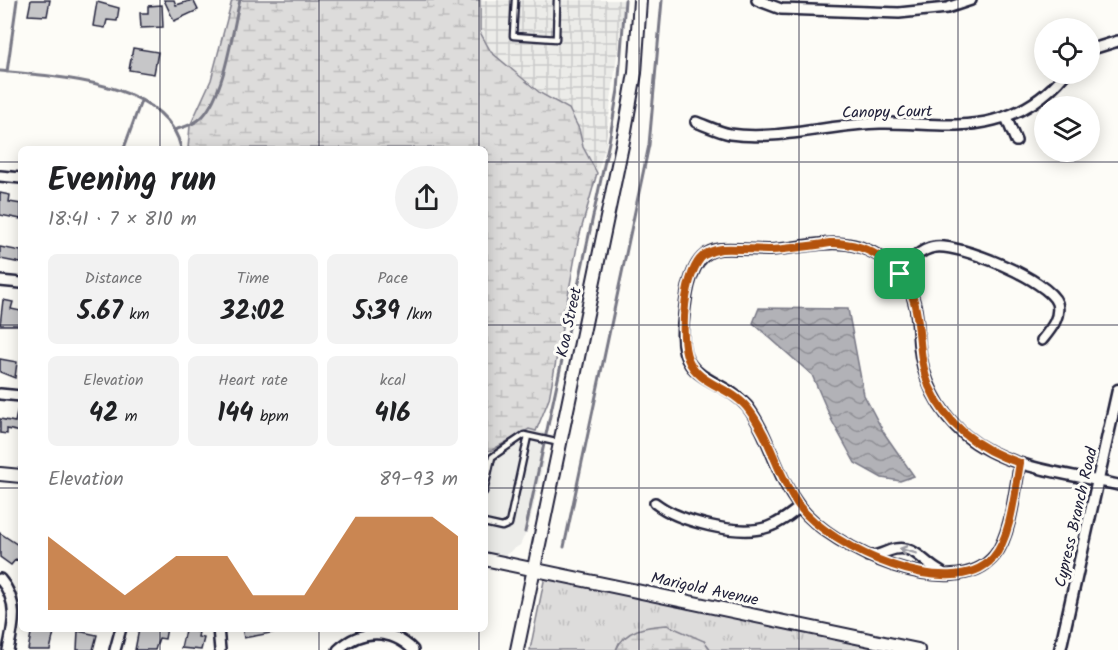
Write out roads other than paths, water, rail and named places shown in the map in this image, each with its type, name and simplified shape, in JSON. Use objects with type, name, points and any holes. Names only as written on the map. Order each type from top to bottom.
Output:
[{"type":"main road","name":"Koa Street","points":[[517,650],[626,126],[635,73],[640,0]]},
{"type":"main road","points":[[0,474],[18,476]]},
{"type":"main road","name":"Marigold Avenue","points":[[488,560],[918,650]]},
{"type":"street","points":[[757,0],[781,9],[899,13],[947,8],[971,0]]},
{"type":"street","points":[[1100,47],[1118,41]]},
{"type":"street","name":"Canopy Court","points":[[696,122],[729,134],[754,135],[875,123],[973,124],[1006,117],[1044,96],[1055,84]]},
{"type":"street","points":[[1006,117],[1016,141]]},
{"type":"street","points":[[0,176],[18,178]]},
{"type":"street","points":[[1020,463],[999,548],[988,563],[974,572],[948,574],[891,565],[862,555],[831,537],[800,507],[784,481],[749,410],[737,397],[688,371],[683,345],[683,320],[693,272],[706,253],[719,249],[771,250],[844,244],[874,254],[900,274],[914,299],[922,364],[939,405],[952,422],[976,443],[996,454],[1020,463],[1118,485]]},
{"type":"street","points":[[900,274],[919,254],[939,246],[967,252],[1011,270],[1046,289],[1056,301],[1056,318],[1042,340]]},
{"type":"street","points":[[0,281],[18,283]]},
{"type":"street","name":"Cypress Branch Road","points":[[1060,650],[1118,390]]},
{"type":"street","points":[[0,394],[18,396]]},
{"type":"street","points":[[656,503],[678,517],[746,531],[768,527],[800,507]]},
{"type":"street","points":[[862,555],[874,556],[894,549],[907,549],[917,553],[934,568],[948,574]]},
{"type":"street","points":[[0,579],[9,592],[14,608],[8,650]]},
{"type":"street","points":[[115,650],[120,632]]},
{"type":"street","points":[[218,632],[220,650]]},
{"type":"street","points":[[338,650],[350,640],[374,633],[395,638],[413,650]]},
{"type":"lane","points":[[515,0],[513,36],[556,39],[557,0]]},
{"type":"lane","points":[[488,474],[492,457],[524,435],[560,443]]},
{"type":"lane","points":[[488,524],[502,527],[509,524],[528,436]]},
{"type":"water","points":[[759,308],[848,309],[864,395],[884,433],[914,476],[900,481],[882,478],[855,463],[832,421],[812,375],[753,323]]},
{"type":"waterway","points":[[7,72],[17,0]]},
{"type":"waterway","points":[[174,130],[197,121],[211,105],[222,77],[240,0]]},
{"type":"waterway","points":[[525,532],[609,142],[618,90],[625,0]]},
{"type":"waterway","points":[[564,547],[649,145],[662,0]]},
{"type":"waterway","points":[[0,71],[77,80],[106,86],[132,95],[154,108],[171,125],[180,146]]},
{"type":"waterway","points":[[125,146],[141,101]]}]
